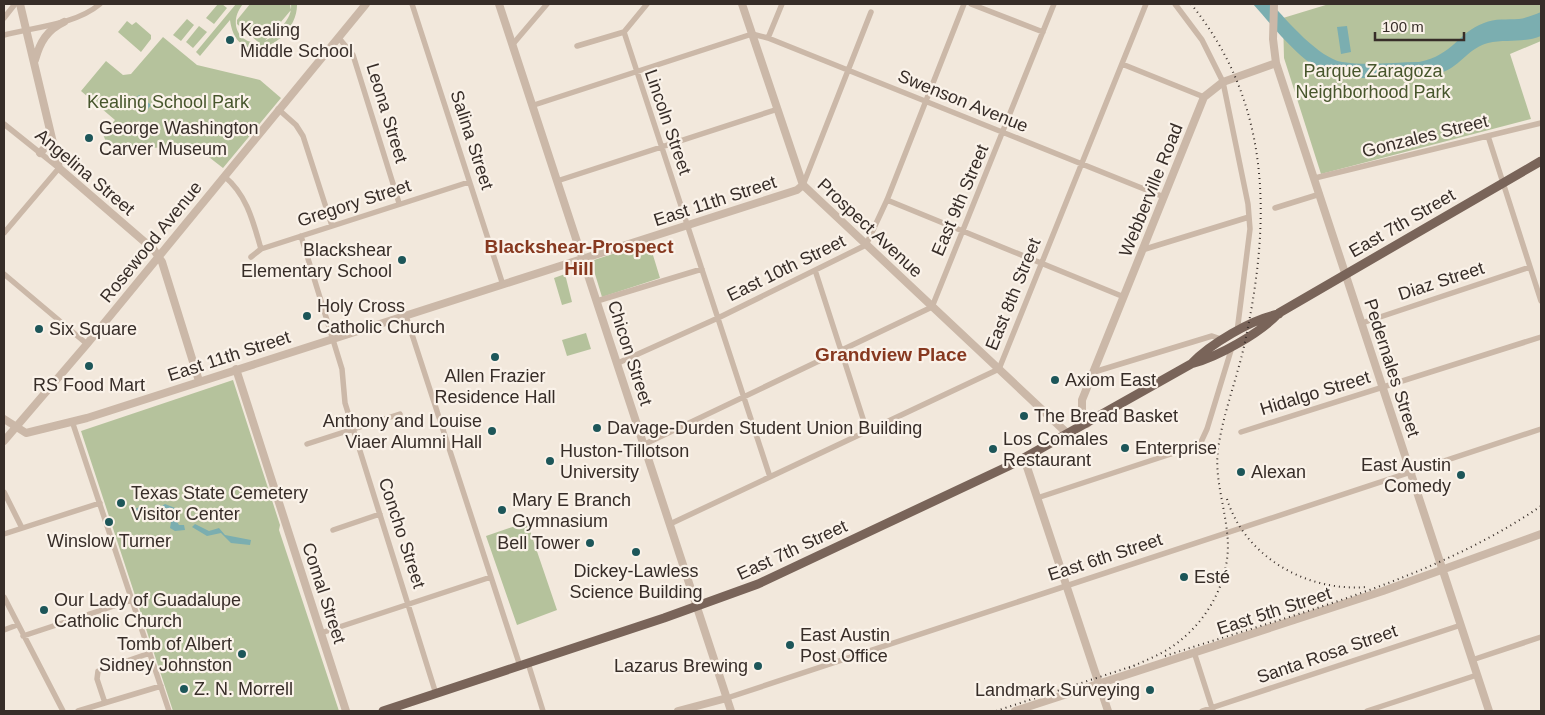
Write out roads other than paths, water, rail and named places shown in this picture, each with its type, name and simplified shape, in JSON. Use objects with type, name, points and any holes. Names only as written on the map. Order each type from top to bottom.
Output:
[{"type":"main road","name":"East 7th Street","points":[[1228,342],[1269,324],[1279,314],[1541,161]]},
{"type":"main road","name":"East 7th Street","points":[[383,711],[696,607],[758,584],[1058,441],[1191,364],[1205,360],[1228,342],[1237,332],[1265,316],[1279,314]]},
{"type":"street","points":[[4,18],[15,4]]},
{"type":"street","points":[[4,233],[59,168],[20,4]]},
{"type":"street","points":[[35,62],[43,39],[49,32],[64,22],[100,4]]},
{"type":"street","name":"Rosewood Avenue","points":[[16,429],[366,4]]},
{"type":"street","name":"Salina Street","points":[[412,4],[503,285]]},
{"type":"street","name":"Chicon Street","points":[[499,4],[534,105],[557,181],[645,444],[731,711]]},
{"type":"street","points":[[513,44],[547,4]]},
{"type":"street","points":[[577,46],[624,32],[647,4]]},
{"type":"street","name":"Prospect Avenue","points":[[742,4],[803,185],[1056,424],[1061,425],[1069,435]]},
{"type":"street","points":[[768,38],[782,4]]},
{"type":"street","name":"East 10th Street","points":[[618,363],[718,318],[866,245],[887,200],[964,4]]},
{"type":"street","points":[[971,4],[1043,32]]},
{"type":"street","name":"East 9th Street","points":[[932,307],[1004,134],[1054,4]]},
{"type":"street","name":"East 8th Street","points":[[670,524],[999,369],[1146,4]]},
{"type":"street","points":[[1175,4],[1202,40],[1223,82],[1249,217],[1250,229],[1237,332]]},
{"type":"street","points":[[1274,4],[1273,26],[1276,63]]},
{"type":"street","name":"East 11th Street","points":[[16,429],[30,433],[72,421],[797,190],[803,185],[871,12]]},
{"type":"street","points":[[4,35],[64,22]]},
{"type":"street","name":"Lincoln Street","points":[[624,32],[770,477]]},
{"type":"street","points":[[534,105],[635,70],[752,34]]},
{"type":"street","name":"Swenson Avenue","points":[[752,34],[768,38],[1164,197]]},
{"type":"street","name":"Leona Street","points":[[338,37],[353,55],[400,203]]},
{"type":"street","name":"Webberville Road","points":[[1087,424],[1081,407],[1204,97],[1223,82],[1276,63]]},
{"type":"street","name":"Pedernales Street","points":[[1276,63],[1489,711]]},
{"type":"street","points":[[1122,64],[1204,97]]},
{"type":"street","points":[[278,109],[296,124],[303,136],[332,226]]},
{"type":"street","points":[[557,181],[778,109]]},
{"type":"street","name":"Gonzales Street","points":[[1315,178],[1541,122]]},
{"type":"street","name":"Angelina Street","points":[[4,124],[134,232],[158,256],[162,262],[199,381]]},
{"type":"street","points":[[1488,136],[1541,301]]},
{"type":"street","points":[[40,154],[52,140]]},
{"type":"street","points":[[224,176],[240,191],[261,248]]},
{"type":"street","name":"Gregory Street","points":[[251,257],[261,248],[469,182]]},
{"type":"street","points":[[1275,208],[1320,194]]},
{"type":"street","points":[[887,200],[1124,297]]},
{"type":"street","points":[[1142,250],[1249,217]]},
{"type":"street","name":"Concho Street","points":[[300,236],[342,369],[345,404],[436,694]]},
{"type":"street","name":"Diaz Street","points":[[1362,323],[1530,268]]},
{"type":"street","points":[[597,301],[702,269]]},
{"type":"street","points":[[815,270],[867,431]]},
{"type":"street","points":[[4,274],[87,344]]},
{"type":"street","points":[[645,444],[932,307]]},
{"type":"street","points":[[406,316],[491,577],[543,711]]},
{"type":"street","points":[[1037,498],[1178,452],[1200,442],[1207,429],[1228,342],[1212,336],[1094,372]]},
{"type":"street","name":"Hidalgo Street","points":[[1241,432],[1541,337]]},
{"type":"street","name":"Comal Street","points":[[236,370],[346,711]]},
{"type":"street","points":[[307,444],[400,414]]},
{"type":"street","points":[[4,418],[16,429],[4,441]]},
{"type":"street","points":[[72,421],[169,711]]},
{"type":"street","points":[[1056,424],[1058,441]]},
{"type":"street","name":"East 6th Street","points":[[678,711],[727,698],[1541,429]]},
{"type":"street","points":[[1024,458],[1108,711]]},
{"type":"street","points":[[4,492],[22,528]]},
{"type":"street","points":[[4,534],[100,503]]},
{"type":"street","points":[[333,530],[380,514]]},
{"type":"street","name":"East 5th Street","points":[[1015,711],[1443,570],[1541,534]]},
{"type":"street","points":[[321,633],[491,577]]},
{"type":"street","points":[[4,598],[63,711]]},
{"type":"street","points":[[23,636],[132,600]]},
{"type":"street","points":[[4,630],[17,625]]},
{"type":"street","name":"Santa Rosa Street","points":[[1202,711],[1213,710],[1461,625]]},
{"type":"street","points":[[1472,660],[1541,638]]},
{"type":"street","points":[[1194,652],[1213,710]]},
{"type":"street","points":[[105,703],[96,678],[99,670],[150,653]]},
{"type":"street","points":[[1367,711],[1477,675]]},
{"type":"street","points":[[78,711],[160,686]]},
{"type":"water","points":[[1253,4],[1272,4],[1295,29],[1323,54],[1342,62],[1371,64],[1419,62],[1431,59],[1448,49],[1467,32],[1488,21],[1522,19],[1541,12],[1541,36],[1482,45],[1470,52],[1455,66],[1437,74],[1350,78],[1324,72],[1312,65],[1290,46]]},
{"type":"water","points":[[1347,26],[1351,52],[1341,54],[1337,27]]},
{"type":"water","points":[[139,95],[151,105],[144,114],[132,103]]},
{"type":"water","points":[[165,504],[175,508],[176,520],[179,525],[184,525],[185,530],[175,531],[170,528],[172,517],[167,510],[151,516],[144,512],[137,514],[131,511],[141,506],[154,511]]},
{"type":"water","points":[[195,524],[209,531],[219,528],[225,535],[251,540],[250,545],[231,543],[221,533],[207,536],[192,527]]},
{"type":"railway","points":[[1129,668],[1163,652],[1186,636],[1207,611],[1222,581],[1228,549],[1226,521],[1218,476],[1217,454],[1246,337],[1259,248],[1261,205],[1258,163],[1250,121],[1237,81],[1217,42],[1191,4]]},
{"type":"railway","points":[[1227,499],[1236,520],[1248,538],[1263,554],[1281,567],[1301,577],[1322,584],[1366,587]]},
{"type":"railway","points":[[1165,656],[1359,594],[1407,576],[1499,532],[1541,506]]},
{"type":"railway","points":[[996,711],[1136,665]]},
{"type":"place","name":"Kealing Middle School","points":[[230,40]]},
{"type":"place","name":"George Washington Carver Museum","points":[[89,138]]},
{"type":"place","name":"Blackshear Elementary School","points":[[402,260]]},
{"type":"place","name":"Holy Cross Catholic Church","points":[[307,316]]},
{"type":"place","name":"Six Square","points":[[39,329]]},
{"type":"place","name":"Allen Frazier Residence Hall","points":[[495,357]]},
{"type":"place","name":"RS Food Mart","points":[[89,366]]},
{"type":"place","name":"Axiom East","points":[[1055,380]]},
{"type":"place","name":"The Bread Basket","points":[[1024,416]]},
{"type":"place","name":"Davage-Durden Student Union Building","points":[[597,428]]},
{"type":"place","name":"Anthony and Louise Viaer Alumni Hall","points":[[492,431]]},
{"type":"place","name":"Enterprise","points":[[1125,448]]},
{"type":"place","name":"Los Comales Restaurant","points":[[993,449]]},
{"type":"place","name":"Huston-Tillotson University","points":[[550,461]]},
{"type":"place","name":"Alexan","points":[[1241,472]]},
{"type":"place","name":"East Austin Comedy","points":[[1461,475]]},
{"type":"place","name":"Texas State Cemetery Visitor Center","points":[[121,503]]},
{"type":"place","name":"Mary E Branch Gymnasium","points":[[502,510]]},
{"type":"place","name":"Winslow Turner","points":[[109,522]]},
{"type":"place","name":"Bell Tower","points":[[590,543]]},
{"type":"place","name":"Dickey-Lawless Science Building","points":[[636,552]]},
{"type":"place","name":"Esté","points":[[1184,577]]},
{"type":"place","name":"Our Lady of Guadalupe Catholic Church","points":[[44,610]]},
{"type":"place","name":"East Austin Post Office","points":[[790,645]]},
{"type":"place","name":"Tomb of Albert Sidney Johnston","points":[[242,654]]},
{"type":"place","name":"Lazarus Brewing","points":[[758,666]]},
{"type":"place","name":"Z. N. Morrell","points":[[184,689]]},
{"type":"place","name":"Landmark Surveying","points":[[1150,690]]},
{"type":"district","name":"Blackshear-Prospect Hill","points":[[579,257]]},
{"type":"district","name":"Grandview Place","points":[[891,354]]},
{"type":"park label","name":"Parque Zaragoza Neighborhood Park","points":[[1373,81]]},
{"type":"park label","name":"Kealing School Park","points":[[168,102]]}]
